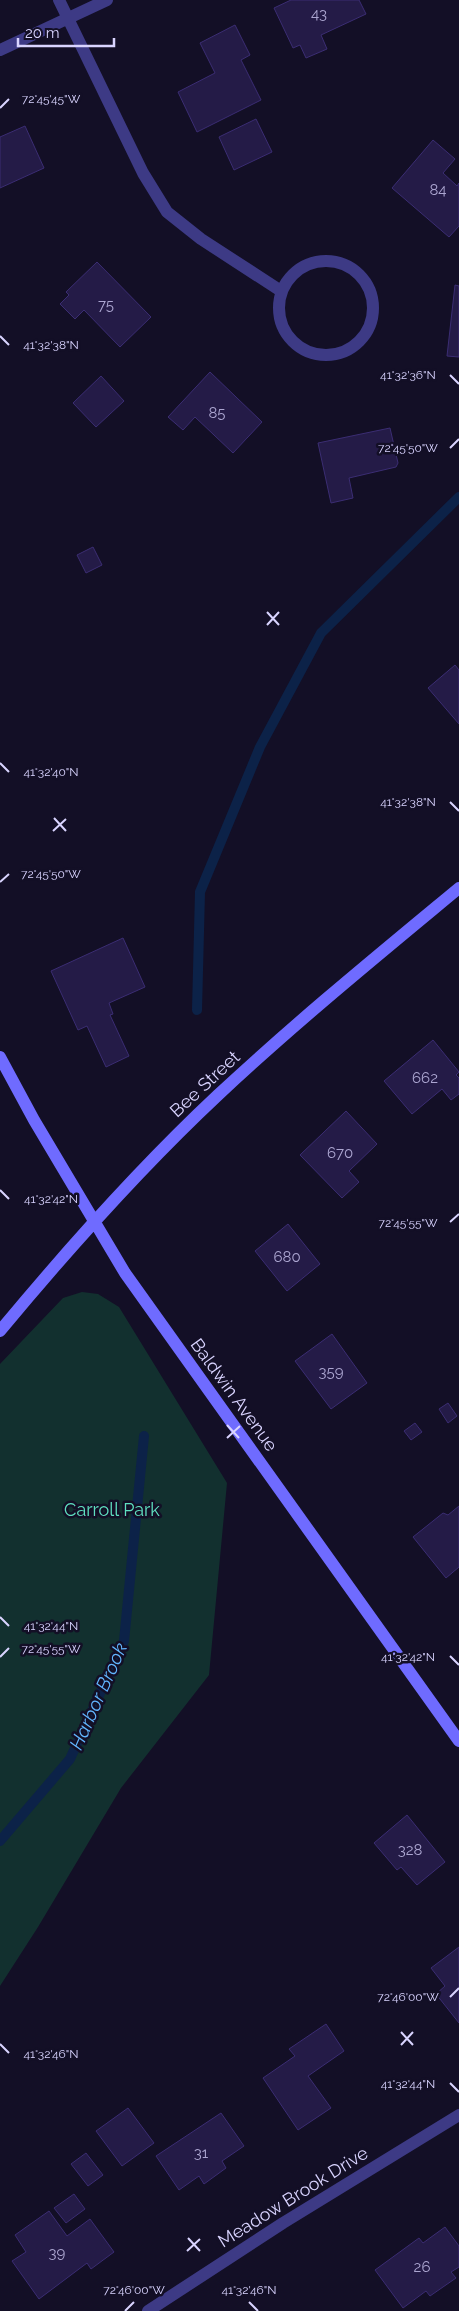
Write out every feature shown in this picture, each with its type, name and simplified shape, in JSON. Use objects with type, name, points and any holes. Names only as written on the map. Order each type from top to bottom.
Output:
[{"type":"street","points":[[59,0],[143,173],[167,212],[201,239],[281,291]]},
{"type":"street","points":[[0,50],[107,0]]},
{"type":"street","points":[[326,260],[345,264],[361,275],[371,292],[374,311],[368,329],[357,344],[340,353],[321,355],[302,349],[288,336],[280,320],[279,300],[281,291],[291,275],[308,264],[326,260]]},
{"type":"street","name":"Bee Street","points":[[0,1331],[156,1156],[218,1096],[287,1033],[459,888]]},
{"type":"street","name":"Baldwin Avenue","points":[[0,1057],[34,1120],[125,1273],[459,1741]]},
{"type":"street","name":"Meadow Brook Drive","points":[[148,2311],[283,2223],[459,2115]]},
{"type":"green space","name":"Carroll Park","points":[[82,1292],[98,1294],[119,1307],[227,1483],[209,1675],[121,1788],[38,1927],[0,1986],[0,1364],[63,1298]]},
{"type":"building","points":[[291,0],[359,0],[366,14],[321,35],[327,49],[306,58],[300,45],[293,48],[274,8]]},
{"type":"building","points":[[235,25],[250,55],[241,60],[261,100],[197,132],[178,92],[215,73],[200,43]]},
{"type":"building","points":[[256,119],[272,152],[234,170],[219,137]]},
{"type":"building","points":[[25,126],[44,168],[0,188],[0,137]]},
{"type":"building","points":[[433,140],[455,159],[443,173],[457,186],[459,183],[459,226],[449,237],[392,188]]},
{"type":"building","points":[[97,262],[151,317],[120,347],[84,310],[75,319],[60,304],[69,295],[66,292]]},
{"type":"building","points":[[455,285],[459,286],[459,357],[447,356]]},
{"type":"building","points":[[210,372],[262,422],[233,453],[195,417],[183,430],[168,417]]},
{"type":"building","points":[[101,376],[124,401],[96,427],[73,403]]},
{"type":"building","points":[[390,428],[398,463],[396,467],[349,478],[353,498],[331,503],[318,443]]},
{"type":"building","points":[[93,547],[102,565],[86,573],[77,555]]},
{"type":"building","points":[[455,665],[459,670],[459,724],[428,688]]},
{"type":"building","points":[[123,938],[145,987],[109,1003],[113,1014],[110,1015],[129,1056],[106,1067],[87,1026],[78,1030],[51,971]]},
{"type":"building","points":[[433,1040],[459,1072],[456,1075],[459,1078],[459,1094],[451,1100],[442,1089],[412,1114],[384,1081]]},
{"type":"building","points":[[346,1111],[377,1144],[349,1171],[359,1182],[342,1198],[300,1155]]},
{"type":"building","points":[[288,1224],[320,1264],[287,1291],[255,1251]]},
{"type":"building","points":[[332,1334],[367,1383],[331,1409],[295,1361]]},
{"type":"building","points":[[448,1403],[457,1416],[448,1423],[439,1409]]},
{"type":"building","points":[[415,1423],[422,1432],[411,1440],[404,1431]]},
{"type":"building","points":[[459,1506],[459,1567],[446,1578],[413,1537],[443,1513],[448,1515]]},
{"type":"building","points":[[407,1815],[445,1862],[417,1885],[401,1867],[397,1870],[374,1843]]},
{"type":"building","points":[[459,1947],[459,2023],[436,1994],[445,1986],[431,1968]]},
{"type":"building","points":[[326,2024],[344,2051],[308,2076],[331,2108],[298,2130],[263,2078],[295,2056],[289,2049]]},
{"type":"building","points":[[128,2108],[154,2143],[122,2166],[96,2131]]},
{"type":"building","points":[[221,2113],[244,2146],[222,2161],[226,2168],[204,2184],[199,2176],[179,2190],[156,2156]]},
{"type":"building","points":[[86,2153],[103,2175],[88,2186],[71,2164]]},
{"type":"building","points":[[74,2194],[85,2209],[66,2223],[54,2208]]},
{"type":"building","points":[[49,2211],[67,2236],[90,2219],[114,2252],[91,2269],[87,2263],[39,2299],[12,2261],[26,2252],[15,2235]]},
{"type":"building","points":[[445,2227],[459,2246],[459,2267],[451,2272],[456,2278],[430,2296],[426,2291],[403,2308],[375,2270],[419,2238],[423,2243]]},
{"type":"waterway","points":[[197,1010],[200,892],[260,747],[321,633],[459,497]]},
{"type":"waterway","name":"Harbor Brook","points":[[0,1841],[70,1759],[124,1641],[144,1436]]}]
